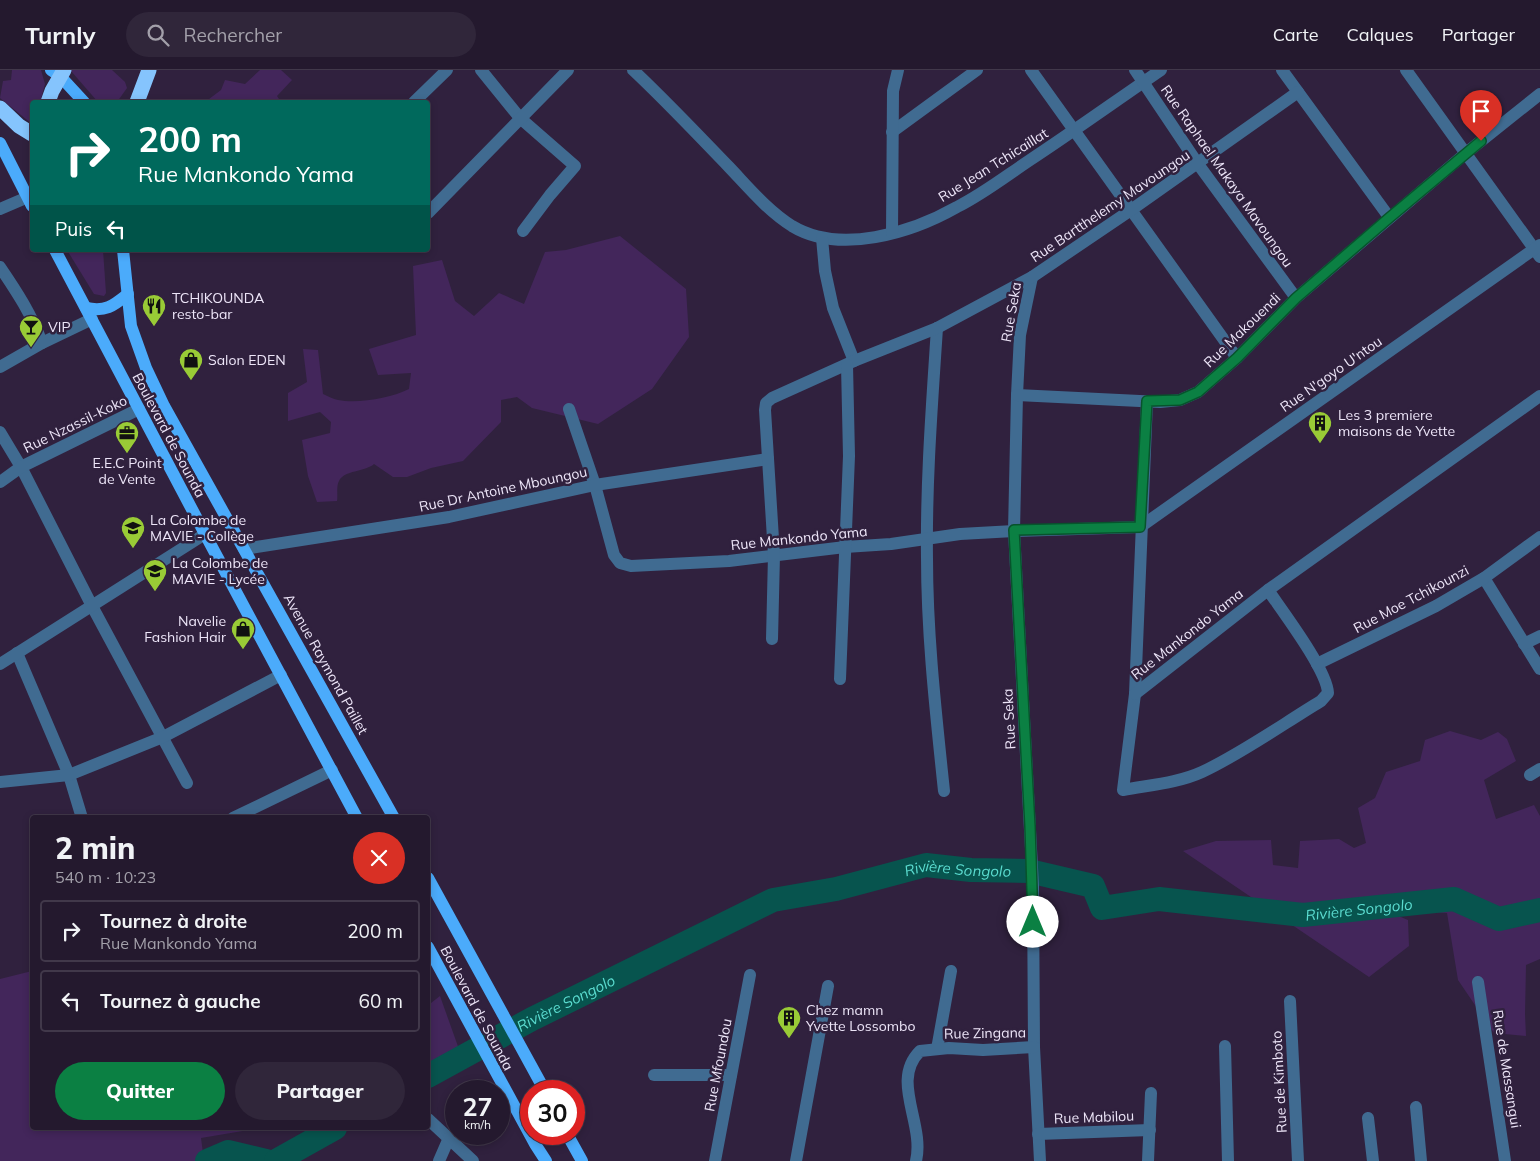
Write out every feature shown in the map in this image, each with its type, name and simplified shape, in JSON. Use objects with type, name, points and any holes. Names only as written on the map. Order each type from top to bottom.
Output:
[{"type":"highway","points":[[138,100],[149,70]]},
{"type":"highway","points":[[49,100],[58,72]]},
{"type":"highway","points":[[0,108],[19,126],[30,133]]},
{"type":"main road","points":[[58,72],[82,100]]},
{"type":"main road","points":[[0,143],[30,201]]},
{"type":"main road","name":"Boulevard de Sounda","points":[[57,252],[139,410],[355,815]]},
{"type":"main road","name":"Avenue Raymond Paillet","points":[[123,252],[131,326],[146,368],[164,406],[392,815]]},
{"type":"main road","points":[[86,308],[97,310],[106,308],[114,305],[128,294]]},
{"type":"main road","points":[[430,882],[538,1080]]},
{"type":"main road","name":"Boulevard de Sounda","points":[[430,952],[546,1161]]},
{"type":"main road","points":[[573,1145],[582,1161]]},
{"type":"street","points":[[416,100],[447,70]]},
{"type":"street","points":[[481,70],[520,118],[575,166],[550,194],[523,230]]},
{"type":"street","points":[[430,211],[568,70]]},
{"type":"street","name":"Rue Jean Tchicaillat","points":[[633,70],[768,208],[793,227],[822,238],[848,241],[892,234],[958,207],[1074,131],[1161,70]]},
{"type":"street","points":[[892,234],[893,91],[898,70]]},
{"type":"street","points":[[892,132],[978,70]]},
{"type":"street","points":[[1032,70],[1237,358]]},
{"type":"street","name":"Rue Raphael Makaya Mavoungou","points":[[1135,70],[1198,164],[1296,298]]},
{"type":"street","points":[[1282,70],[1389,218]]},
{"type":"street","points":[[1406,70],[1538,250]]},
{"type":"street","name":"Rue Bartthelemy Mavoungou","points":[[768,459],[765,410],[766,403],[772,398],[937,328],[1032,277],[1198,164],[1298,92]]},
{"type":"street","name":"Rue Makouendi","points":[[1017,394],[1147,401],[1180,400],[1198,392],[1237,358],[1296,298],[1466,153],[1540,94]]},
{"type":"street","points":[[0,209],[30,201]]},
{"type":"street","points":[[822,238],[833,308],[851,363],[840,679]]},
{"type":"street","name":"Rue N'goyo U'ntou","points":[[1140,527],[1538,250]]},
{"type":"street","points":[[0,267],[20,296],[35,323],[42,343]]},
{"type":"street","name":"Rue Seka","points":[[1032,277],[1020,334],[1014,530],[1033,886],[1034,1047],[1040,1161]]},
{"type":"street","points":[[0,367],[42,343],[92,320]]},
{"type":"street","points":[[937,328],[930,424],[927,538],[930,653],[944,792]]},
{"type":"street","name":"Rue Mankondo Yama","points":[[1134,694],[1268,590],[1540,396]]},
{"type":"street","points":[[1140,527],[1147,401]]},
{"type":"street","points":[[569,409],[595,485]]},
{"type":"street","name":"Rue Nzassil-Koko","points":[[0,482],[21,467],[139,410]]},
{"type":"street","points":[[0,432],[21,467],[92,606],[187,783]]},
{"type":"street","points":[[768,459],[774,555],[772,639]]},
{"type":"street","name":"Rue Dr Antoine Mboungou","points":[[244,550],[449,517],[595,485],[768,459]]},
{"type":"street","name":"Rue Mankondo Yama","points":[[595,485],[614,554],[620,563],[631,566],[729,561],[1014,530],[1140,527],[1134,694]]},
{"type":"street","points":[[0,664],[205,534]]},
{"type":"street","name":"Rue Moe Tchikounzi","points":[[1317,664],[1436,606],[1484,578],[1540,537]]},
{"type":"street","points":[[1484,578],[1540,669]]},
{"type":"street","points":[[1134,694],[1123,790],[1175,780],[1201,772],[1233,755],[1321,701],[1328,693],[1327,684],[1317,664],[1268,590]]},
{"type":"street","points":[[1524,644],[1540,636]]},
{"type":"street","points":[[17,652],[68,775],[81,815]]},
{"type":"street","points":[[0,782],[68,775],[164,737],[281,675]]},
{"type":"street","points":[[239,815],[332,770]]},
{"type":"street","points":[[937,1049],[951,971]]},
{"type":"street","name":"Rue Mfoundou","points":[[715,1161],[750,975]]},
{"type":"street","name":"Rue de Massangui","points":[[1478,982],[1505,1161]]},
{"type":"street","points":[[796,1161],[828,986]]},
{"type":"street","name":"Rue de Kimboto","points":[[1290,1001],[1298,1161]]},
{"type":"street","points":[[1225,1046],[1228,1161]]},
{"type":"street","name":"Rue Zingana","points":[[916,1161],[918,1136],[908,1090],[908,1068],[913,1058],[920,1051],[1034,1047]]},
{"type":"street","points":[[654,1075],[731,1075]]},
{"type":"street","points":[[1148,1161],[1151,1094]]},
{"type":"street","points":[[1416,1107],[1421,1161]]},
{"type":"street","points":[[1368,1118],[1373,1161]]},
{"type":"street","points":[[430,1121],[445,1134]]},
{"type":"street","name":"Rue Mabilou","points":[[1038,1134],[1150,1130]]},
{"type":"street","points":[[439,1161],[446,1145]]},
{"type":"street","points":[[456,1145],[473,1161]]},
{"type":"shaded area","points":[[12,70],[41,70],[45,84],[41,100],[30,100],[30,122],[0,98],[3,81],[11,80]]},
{"type":"shaded area","points":[[112,70],[125,82],[127,88],[118,100],[96,100],[71,71]]},
{"type":"shaded area","points":[[260,70],[281,70],[292,80],[277,96],[280,100],[209,100],[221,90],[225,80],[245,84]]},
{"type":"shaded area","points":[[620,236],[686,289],[689,337],[652,389],[598,424],[532,408],[517,397],[501,400],[501,422],[463,461],[431,468],[407,477],[393,477],[374,464],[342,477],[339,481],[337,501],[317,502],[308,476],[302,440],[330,433],[331,422],[320,412],[288,421],[288,393],[307,382],[303,349],[318,350],[323,394],[338,400],[365,401],[402,392],[409,389],[411,373],[378,375],[369,349],[416,335],[413,266],[442,260],[455,301],[474,316],[499,293],[524,304],[545,252],[566,250]]},
{"type":"shaded area","points":[[68,252],[103,252],[106,293],[104,296],[94,294]]},
{"type":"shaded area","points":[[1450,731],[1481,740],[1498,732],[1507,739],[1516,761],[1484,780],[1496,819],[1534,805],[1540,816],[1540,959],[1526,965],[1526,1036],[1494,1033],[1458,980],[1447,913],[1415,911],[1396,915],[1408,920],[1409,946],[1369,977],[1183,851],[1216,841],[1271,840],[1273,865],[1298,868],[1300,841],[1339,839],[1354,848],[1366,843],[1358,808],[1375,798],[1386,772],[1420,761],[1425,740]]},
{"type":"shaded area","points":[[30,972],[30,1130],[249,1130],[201,1138],[204,1161],[0,1161],[0,979]]},
{"type":"shaded area","points":[[440,996],[460,1052],[430,1070],[430,1001],[431,1003]]},
{"type":"waterway","name":"Rivière Songolo","points":[[430,1075],[532,1019],[773,900],[836,889],[926,865],[971,870],[1029,871],[1093,886],[1102,908],[1159,899],[1303,915],[1454,899],[1499,919],[1540,910]]},
{"type":"waterway","name":"Rivière Songolo","points":[[276,1161],[331,1130]]},
{"type":"waterway","name":"Rivière Songolo","points":[[207,1161],[228,1152],[266,1161]]},
{"type":"place","name":"TCHIKOUNDA resto-bar","points":[[154,327]]},
{"type":"place","name":"VIP","points":[[31,348]]},
{"type":"place","name":"Salon EDEN","points":[[191,381]]},
{"type":"place","name":"Les 3 premiere maisons de Yvette","points":[[1320,444]]},
{"type":"place","name":"E.E.C Point de Vente","points":[[127,454]]},
{"type":"place","name":"La Colombe de MAVIE - Collège","points":[[133,549]]},
{"type":"place","name":"La Colombe de MAVIE - Lycée","points":[[155,592]]},
{"type":"place","name":"Navelie Fashion Hair","points":[[243,650]]},
{"type":"place","name":"Chez mamn Yvette Lossombo","points":[[789,1039]]},
{"type":"route","points":[[1033,922],[1033,886],[1014,530],[1140,527],[1147,401],[1180,400],[1198,392],[1237,358],[1296,298],[1481,141]]}]
